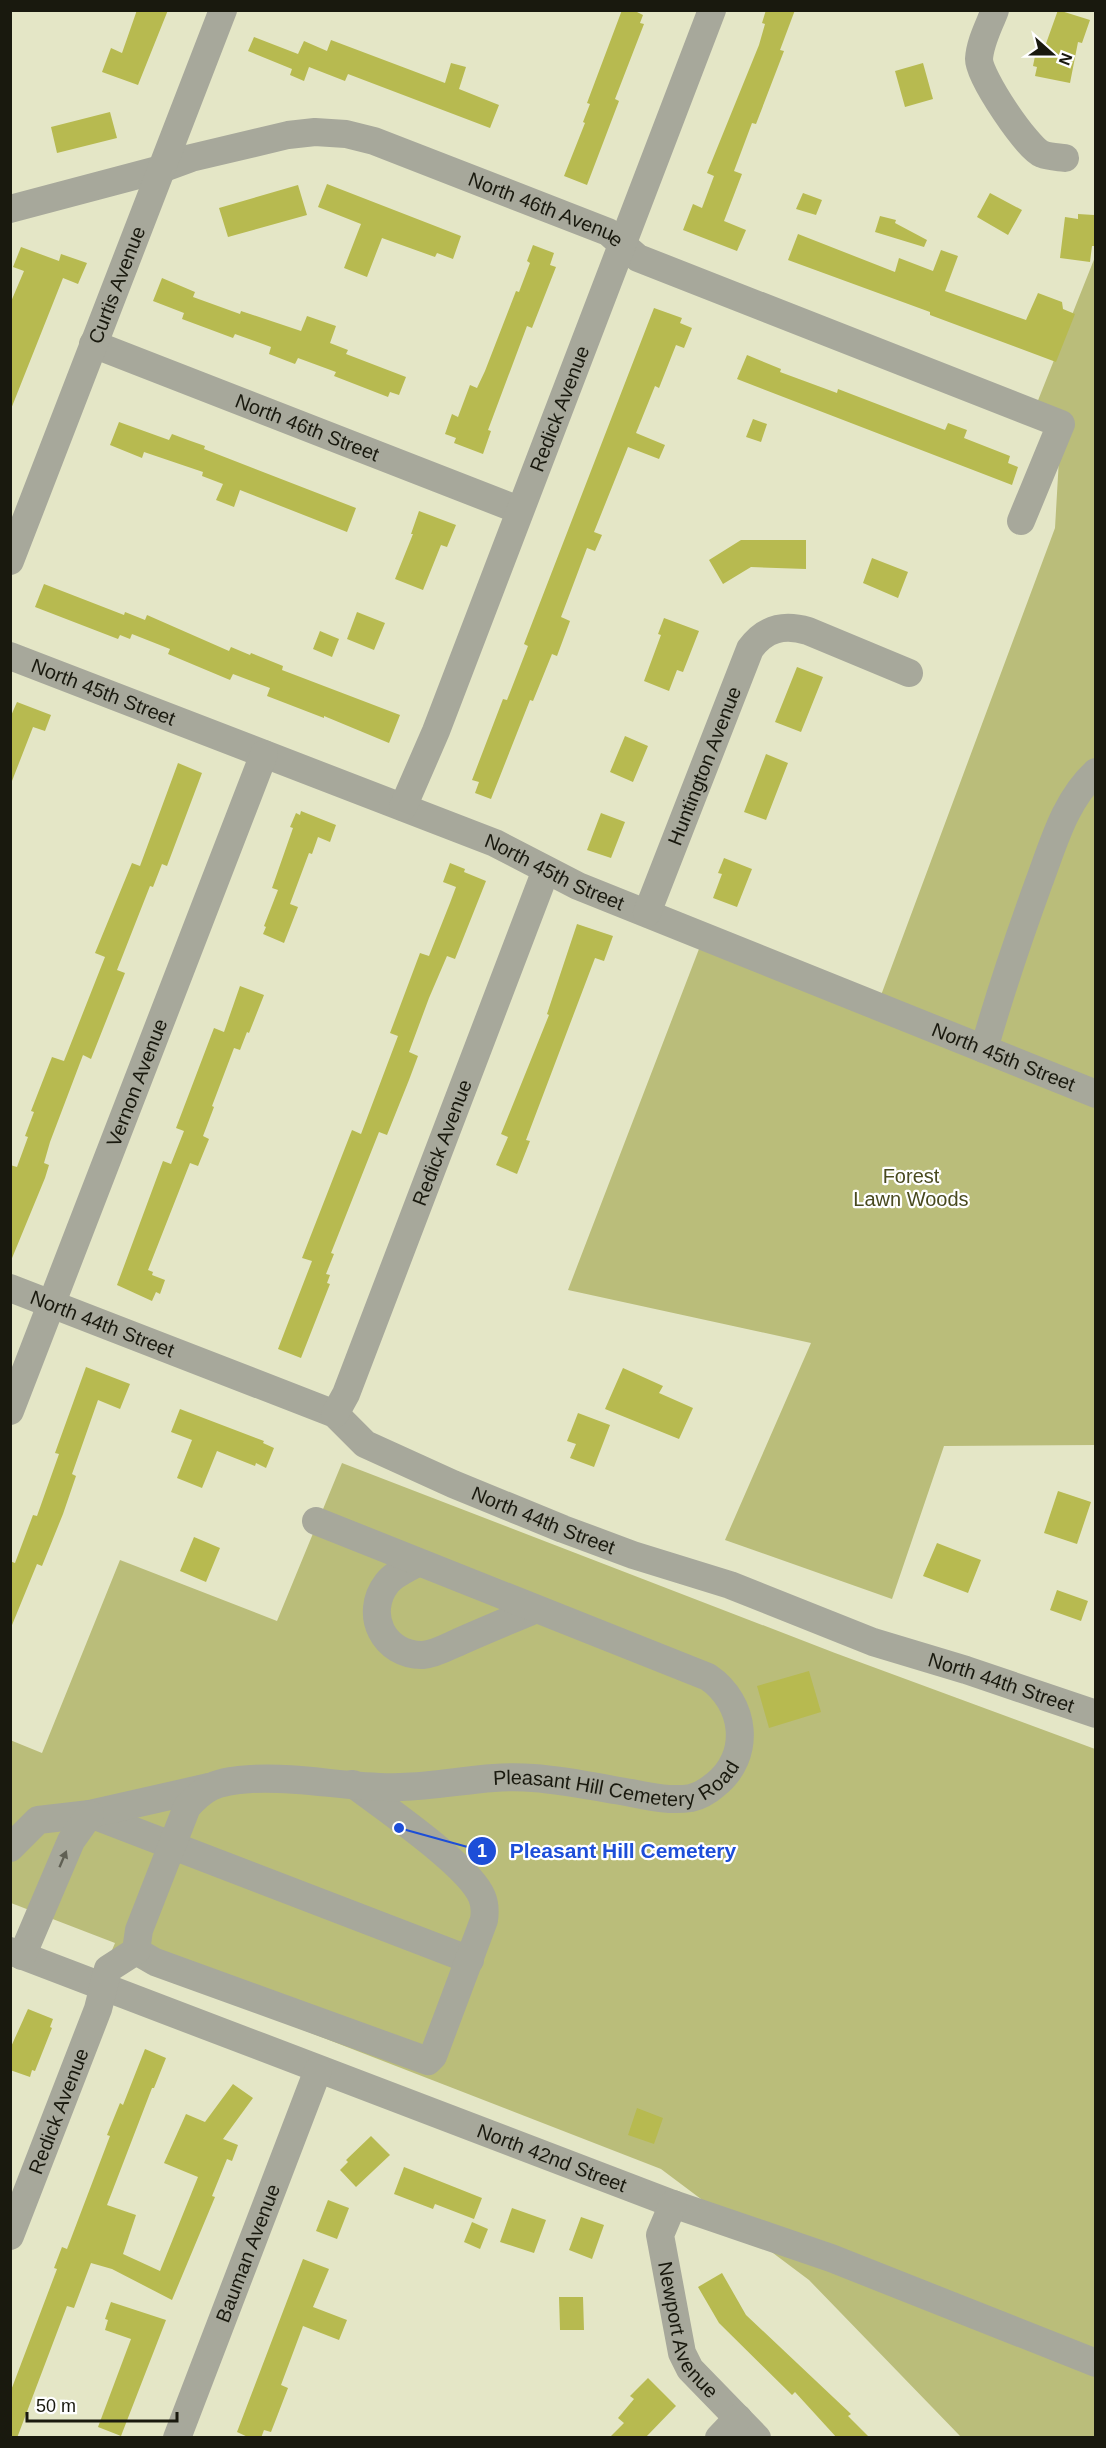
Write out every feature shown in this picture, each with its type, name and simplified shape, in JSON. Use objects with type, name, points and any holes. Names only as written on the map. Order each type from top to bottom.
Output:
[{"type":"street","name":"Curtis Avenue","points":[[10,561],[223,10]]},
{"type":"street","name":"Redick Avenue","points":[[403,807],[432,741],[712,10]]},
{"type":"street","points":[[995,10],[982,43],[979,60],[985,80],[1011,121],[1041,154],[1065,158]]},
{"type":"street","name":"North 46th Avenue","points":[[10,209],[161,169],[191,158],[288,135],[315,132],[346,134],[374,141],[608,232],[638,258],[1061,424],[1021,521]]},
{"type":"street","name":"North 46th Street","points":[[93,344],[519,510]]},
{"type":"street","name":"Huntington Avenue","points":[[647,913],[750,649],[757,639],[773,629],[791,626],[909,673]]},
{"type":"street","name":"North 45th Street","points":[[10,656],[495,843],[546,870],[647,913],[1095,1094]]},
{"type":"street","name":"Vernon Avenue","points":[[10,1412],[264,754]]},
{"type":"street","points":[[984,1049],[1010,964],[1054,841],[1071,804],[1095,772]]},
{"type":"street","name":"Redick Avenue","points":[[335,1414],[346,1394],[546,870]]},
{"type":"street","name":"North 44th Street","points":[[10,1288],[335,1414],[365,1444],[453,1484],[563,1529],[633,1555],[730,1585],[873,1642],[966,1670],[1095,1714]]},
{"type":"street","name":"Pleasant Hill Cemetery Road","points":[[136,1952],[139,1930],[187,1807],[198,1795],[214,1785],[274,1778],[400,1787],[498,1778],[530,1778],[575,1782],[669,1800],[693,1797],[709,1790],[722,1779],[736,1756],[740,1729],[736,1709],[729,1696],[708,1677],[534,1610],[316,1521]]},
{"type":"street","points":[[417,1563],[391,1578],[378,1598],[376,1607],[377,1622],[383,1634],[399,1650],[412,1654],[434,1652],[534,1610]]},
{"type":"street","points":[[102,1987],[108,1969],[136,1952],[154,1962],[428,2061],[433,2056],[484,1920],[482,1898],[476,1887],[426,1839],[353,1784]]},
{"type":"street","points":[[10,1848],[38,1820],[90,1814],[214,1785]]},
{"type":"street","points":[[90,1814],[470,1960]]},
{"type":"street","points":[[16,1953],[71,1841],[90,1814]]},
{"type":"street","name":"North 42nd Street","points":[[16,1953],[673,2204],[831,2258],[1095,2363]]},
{"type":"street","name":"Redick Avenue","points":[[10,2235],[98,2009],[102,1987]]},
{"type":"street","name":"Bauman Avenue","points":[[177,2438],[318,2070]]},
{"type":"street","name":"Newport Avenue","points":[[673,2204],[660,2235],[681,2353],[690,2369],[738,2431]]},
{"type":"green space","name":"Forest Lawn Woods","points":[[1095,257],[1095,1445],[944,1446],[892,1599],[725,1540],[811,1343],[568,1290],[704,936],[877,1006],[1055,528],[1061,424],[1033,413]]},
{"type":"green space","points":[[342,1463],[835,1653],[1095,1749],[1095,2437],[961,2437],[809,2280],[661,2169],[110,1955],[115,1943],[11,1903],[10,1740],[42,1753],[120,1560],[277,1621]]},
{"type":"building","points":[[137,10],[168,10],[138,85],[102,72],[111,48],[122,53]]},
{"type":"building","points":[[622,10],[633,10],[643,15],[640,23],[644,24],[615,99],[619,101],[587,185],[564,176],[585,123],[583,122],[590,104],[587,103]]},
{"type":"building","points":[[766,10],[795,10],[780,50],[784,51],[756,124],[752,123],[734,171],[742,174],[724,221],[746,230],[737,251],[683,230],[693,204],[702,208],[714,176],[707,173],[759,45]]},
{"type":"building","points":[[1058,10],[1090,20],[1082,43],[1078,42],[1070,83],[1035,76],[1037,67],[1033,66],[1036,51],[1043,52]]},
{"type":"building","points":[[254,37],[298,54],[304,41],[327,51],[331,40],[445,83],[451,63],[466,67],[459,89],[499,105],[490,128],[348,74],[345,81],[309,67],[304,81],[290,75],[292,69],[248,51]]},
{"type":"building","points":[[923,63],[933,99],[905,107],[895,71]]},
{"type":"building","points":[[110,112],[117,138],[57,153],[51,127]]},
{"type":"building","points":[[327,184],[461,236],[453,259],[437,253],[435,257],[382,238],[367,277],[344,268],[361,224],[318,207]]},
{"type":"building","points":[[298,185],[307,215],[228,237],[219,208]]},
{"type":"building","points":[[803,193],[822,200],[816,215],[796,209]]},
{"type":"building","points":[[990,193],[1022,210],[1008,235],[977,217]]},
{"type":"building","points":[[1078,214],[1094,215],[1095,246],[1092,246],[1090,262],[1060,258],[1065,217],[1078,219]]},
{"type":"building","points":[[880,216],[896,220],[895,223],[927,240],[924,247],[875,232]]},
{"type":"building","points":[[798,234],[895,272],[899,258],[933,271],[941,250],[958,256],[945,291],[1026,320],[1038,293],[1062,302],[1063,309],[1075,314],[1056,362],[930,315],[930,312],[788,260]]},
{"type":"building","points":[[533,245],[554,253],[550,265],[556,267],[532,328],[527,326],[488,430],[491,431],[483,454],[454,443],[456,438],[445,434],[452,414],[458,417],[470,385],[477,388],[485,371],[516,291],[519,292],[530,263],[527,261]]},
{"type":"building","points":[[21,247],[59,261],[61,254],[87,263],[78,284],[63,278],[11,409],[10,304],[24,271],[13,267]]},
{"type":"building","points":[[162,278],[195,292],[193,297],[240,314],[241,311],[301,331],[307,316],[336,326],[330,343],[348,350],[346,354],[406,377],[399,395],[390,392],[388,397],[334,376],[336,372],[298,358],[295,364],[269,354],[271,347],[235,334],[233,338],[182,319],[184,313],[153,301]]},
{"type":"building","points":[[654,308],[682,318],[680,323],[692,328],[684,348],[676,345],[659,388],[655,386],[636,433],[665,445],[659,459],[628,447],[594,532],[602,535],[595,551],[587,548],[561,617],[570,621],[557,656],[552,654],[533,701],[530,700],[491,799],[475,793],[479,782],[472,780],[503,699],[507,700],[528,646],[524,644]]},
{"type":"building","points":[[747,355],[781,369],[780,372],[837,393],[838,389],[945,430],[948,423],[967,430],[964,438],[1010,456],[1008,463],[1018,467],[1012,485],[737,379]]},
{"type":"building","points":[[753,419],[767,424],[761,442],[746,437]]},
{"type":"building","points":[[119,422],[169,440],[172,434],[205,446],[204,449],[356,508],[347,532],[240,490],[234,507],[216,500],[223,484],[202,476],[203,472],[144,452],[142,458],[110,445]]},
{"type":"building","points":[[419,511],[456,525],[447,547],[441,545],[423,590],[395,579],[413,534],[411,534]]},
{"type":"building","points":[[741,540],[806,540],[806,569],[751,567],[723,584],[709,560]]},
{"type":"building","points":[[872,558],[908,572],[898,598],[863,583]]},
{"type":"building","points":[[44,584],[124,615],[125,612],[145,620],[147,615],[229,651],[231,647],[250,655],[251,653],[283,666],[282,670],[400,715],[389,743],[324,716],[324,718],[267,696],[270,688],[233,674],[230,680],[168,654],[170,649],[132,634],[130,639],[120,635],[118,639],[35,607]]},
{"type":"building","points":[[357,612],[385,623],[374,650],[347,639]]},
{"type":"building","points":[[664,618],[699,631],[683,672],[677,670],[669,691],[644,681],[661,635],[658,634]]},
{"type":"building","points":[[320,631],[339,639],[332,657],[313,649]]},
{"type":"building","points":[[797,667],[823,677],[801,732],[775,722]]},
{"type":"building","points":[[17,702],[51,715],[45,731],[33,727],[12,781],[10,718]]},
{"type":"building","points":[[625,736],[648,746],[633,782],[610,772]]},
{"type":"building","points":[[766,754],[788,763],[766,820],[744,812]]},
{"type":"building","points":[[178,763],[202,773],[167,866],[162,864],[153,887],[150,886],[117,970],[125,973],[91,1059],[83,1055],[50,1142],[44,1163],[49,1165],[45,1178],[10,1263],[10,1165],[17,1167],[28,1137],[25,1136],[34,1112],[31,1111],[52,1057],[64,1061],[105,957],[95,953],[132,863],[140,866]]},
{"type":"building","points":[[301,811],[336,825],[330,842],[318,837],[312,854],[309,853],[290,904],[298,907],[284,943],[263,934],[266,927],[264,926],[278,890],[272,888],[293,828],[290,827],[296,813],[300,815]]},
{"type":"building","points":[[601,813],[625,822],[611,858],[587,850]]},
{"type":"building","points":[[724,858],[752,869],[737,907],[713,898],[722,874],[718,873]]},
{"type":"building","points":[[450,863],[486,881],[455,959],[447,956],[429,998],[409,1052],[418,1056],[387,1135],[379,1132],[331,1253],[334,1254],[326,1274],[330,1275],[327,1283],[330,1284],[301,1358],[278,1349],[312,1261],[302,1258],[352,1130],[361,1134],[398,1036],[390,1033],[420,953],[429,956],[456,887],[443,882]]},
{"type":"building","points":[[577,924],[613,936],[604,961],[595,958],[526,1140],[530,1141],[517,1174],[496,1165],[508,1137],[501,1134],[549,1015],[547,1014]]},
{"type":"building","points":[[240,986],[264,995],[240,1050],[234,1048],[203,1136],[209,1139],[198,1166],[190,1163],[148,1270],[153,1272],[152,1275],[165,1280],[160,1294],[156,1292],[152,1301],[117,1285],[163,1161],[171,1164],[184,1131],[176,1128],[214,1028],[224,1032]]},
{"type":"building","points":[[86,1367],[130,1384],[120,1409],[98,1400],[72,1474],[76,1476],[63,1514],[42,1566],[37,1564],[10,1630],[10,1561],[15,1563],[33,1515],[37,1516],[59,1454],[55,1453]]},
{"type":"building","points":[[623,1368],[663,1386],[659,1393],[693,1408],[679,1439],[605,1409]]},
{"type":"building","points":[[180,1409],[264,1441],[263,1443],[274,1448],[266,1468],[217,1451],[202,1488],[177,1478],[192,1440],[171,1432]]},
{"type":"building","points":[[578,1413],[610,1425],[594,1467],[570,1458],[576,1444],[567,1441]]},
{"type":"building","points":[[1058,1491],[1091,1502],[1077,1544],[1044,1533]]},
{"type":"building","points":[[194,1537],[220,1548],[206,1582],[180,1571]]},
{"type":"building","points":[[937,1543],[981,1560],[968,1593],[923,1576]]},
{"type":"building","points":[[1057,1590],[1088,1601],[1081,1621],[1050,1610]]},
{"type":"building","points":[[809,1671],[821,1712],[769,1728],[757,1686]]},
{"type":"building","points":[[28,2009],[53,2019],[50,2027],[52,2028],[35,2071],[32,2070],[30,2077],[10,2070],[10,2049]]},
{"type":"building","points":[[145,2049],[166,2058],[154,2088],[152,2088],[107,2205],[136,2215],[123,2254],[160,2271],[198,2177],[164,2163],[186,2114],[205,2122],[233,2084],[253,2098],[223,2139],[238,2145],[232,2161],[227,2159],[212,2196],[215,2197],[172,2300],[112,2269],[91,2263],[74,2308],[67,2306],[17,2438],[10,2438],[10,2393],[57,2269],[54,2268],[62,2247],[67,2249],[110,2136],[107,2135],[120,2103],[123,2105]]},
{"type":"building","points":[[637,2108],[663,2118],[654,2144],[628,2135]]},
{"type":"building","points":[[371,2136],[390,2155],[356,2187],[340,2170],[348,2162],[346,2160]]},
{"type":"building","points":[[404,2167],[482,2198],[474,2219],[435,2204],[433,2209],[394,2194]]},
{"type":"building","points":[[328,2200],[349,2208],[337,2239],[316,2231]]},
{"type":"building","points":[[512,2208],[546,2220],[534,2253],[500,2242]]},
{"type":"building","points":[[581,2217],[604,2225],[592,2259],[569,2250]]},
{"type":"building","points":[[472,2222],[488,2229],[480,2249],[464,2242]]},
{"type":"building","points":[[303,2259],[329,2269],[313,2307],[347,2320],[339,2340],[303,2326],[281,2385],[288,2388],[271,2432],[264,2430],[261,2438],[250,2438],[237,2432]]},
{"type":"building","points":[[722,2273],[746,2315],[851,2414],[848,2416],[870,2438],[837,2438],[795,2392],[792,2395],[719,2323],[698,2287]]},
{"type":"building","points":[[559,2297],[583,2297],[584,2330],[560,2330]]},
{"type":"building","points":[[111,2302],[166,2320],[121,2436],[98,2427],[131,2339],[105,2330],[108,2320],[105,2319]]},
{"type":"building","points":[[648,2378],[676,2406],[645,2438],[609,2438],[624,2423],[618,2418],[634,2399],[630,2396]]},
{"type":"place","name":"Pleasant Hill Cemetery","points":[[399,1828]]}]
